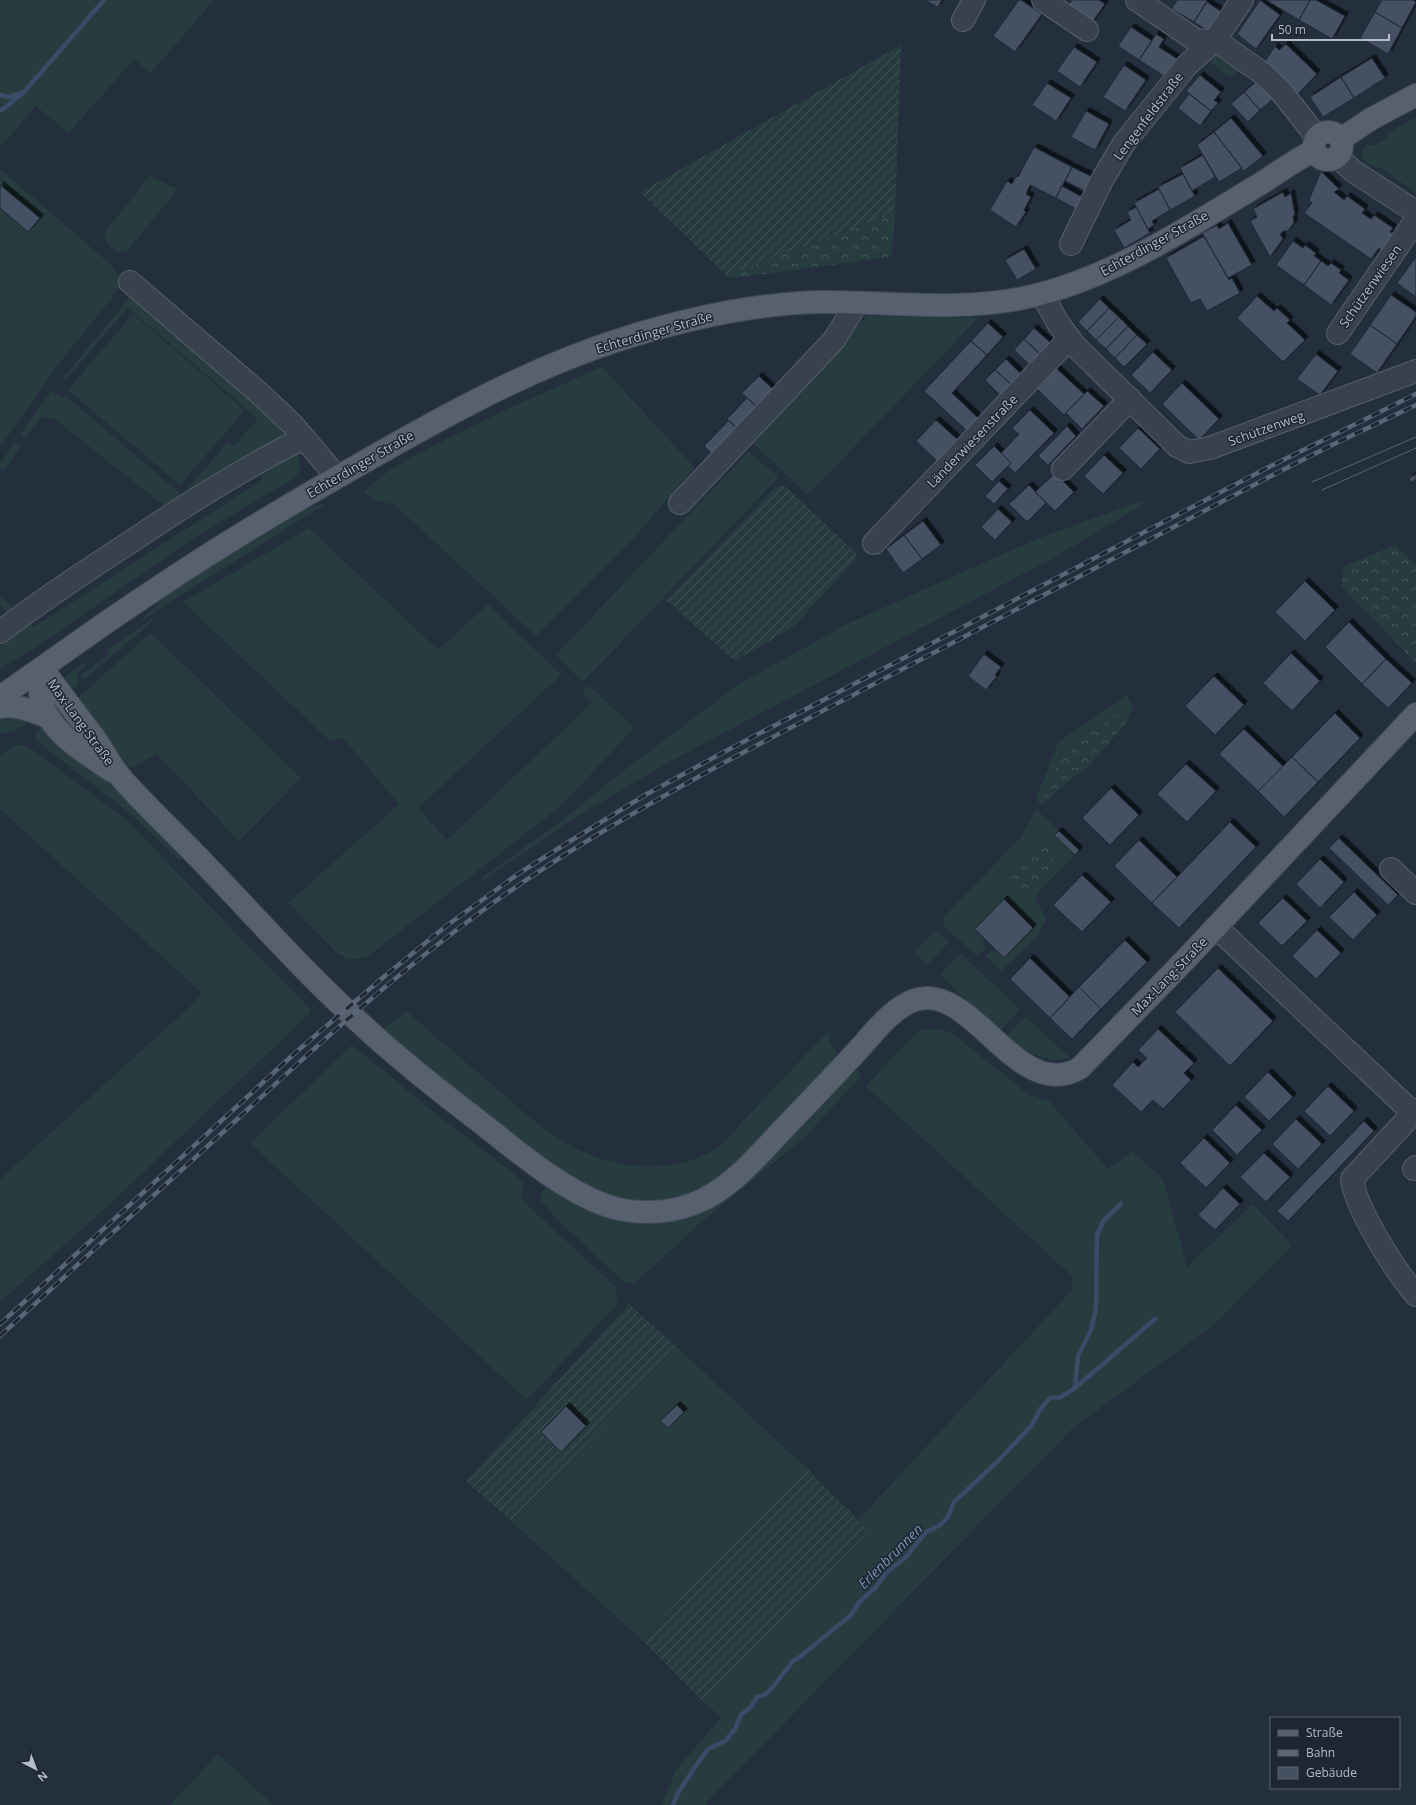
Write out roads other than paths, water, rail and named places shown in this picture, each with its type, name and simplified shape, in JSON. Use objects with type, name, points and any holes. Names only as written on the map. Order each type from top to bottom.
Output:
[{"type":"main road","points":[[1316,143],[1317,154],[1324,160],[1366,122],[1416,95]]},
{"type":"main road","name":"Echterdinger Straße","points":[[0,697],[186,568],[337,477],[449,413],[559,362],[602,346],[667,325],[734,310],[791,303],[972,304],[1014,300],[1042,294],[1121,265],[1316,143]]},
{"type":"main road","name":"Max-Lang-Straße","points":[[42,668],[40,699],[48,717],[58,730],[83,752],[121,778]]},
{"type":"main road","name":"Max-Lang-Straße","points":[[42,668],[95,739],[121,778],[253,916],[358,1021],[390,1050],[494,1133],[575,1191],[605,1205],[638,1212],[658,1211],[693,1204],[719,1189],[762,1151],[883,1024],[910,1001],[924,999],[938,1000],[962,1012],[1032,1069],[1058,1076],[1070,1074],[1085,1064],[1416,714]]},
{"type":"main road","points":[[0,707],[21,707],[48,717]]},
{"type":"street","points":[[963,20],[974,0]]},
{"type":"street","points":[[1043,0],[1088,30]]},
{"type":"street","points":[[1137,0],[1197,41],[1215,40],[1262,72],[1280,90],[1316,143]]},
{"type":"street","name":"Lengenfeldstraße","points":[[1071,244],[1102,180],[1124,143],[1187,65],[1215,40],[1242,0]]},
{"type":"street","points":[[1339,148],[1353,171],[1416,212]]},
{"type":"street","name":"Schützenwiesen","points":[[1338,333],[1416,220]]},
{"type":"street","points":[[130,282],[260,393],[304,438],[337,477]]},
{"type":"street","name":"Schützenweg","points":[[1042,294],[1050,310],[1069,339],[1177,446],[1189,452],[1261,430],[1416,371]]},
{"type":"street","points":[[680,503],[834,340],[857,303]]},
{"type":"street","name":"Länderwiesenstraße","points":[[874,543],[1069,339]]},
{"type":"street","points":[[1062,469],[1130,399]]},
{"type":"street","points":[[0,632],[59,588],[158,523],[261,459],[304,438]]},
{"type":"street","points":[[1391,869],[1416,893]]},
{"type":"street","points":[[1216,927],[1414,1112],[1352,1179],[1356,1198],[1399,1273],[1416,1295]]},
{"type":"waterway","points":[[0,110],[23,93],[104,0]]},
{"type":"waterway","points":[[0,95],[9,97],[21,93]]},
{"type":"waterway","points":[[1075,1388],[1078,1356],[1091,1330],[1096,1308],[1097,1235],[1104,1220],[1121,1204]]},
{"type":"waterway","name":"Erlenbrunnen","points":[[673,1805],[678,1793],[708,1749],[725,1741],[735,1729],[741,1715],[751,1707],[757,1697],[766,1694],[793,1661],[851,1615],[859,1602],[875,1588],[886,1573],[905,1558],[926,1532],[940,1525],[948,1517],[954,1502],[997,1462],[1032,1425],[1041,1408],[1050,1398],[1061,1397],[1075,1388],[1155,1319]]},
{"type":"tram line","points":[[1312,482],[1416,437]]},
{"type":"tram line","points":[[1322,490],[1416,448]]},
{"type":"railway","points":[[0,1324],[295,1053],[445,927],[518,874],[647,794],[724,752],[1263,470],[1416,394]]},
{"type":"railway","points":[[0,1336],[291,1070],[380,991],[442,941],[535,874],[598,834],[729,760],[1269,477],[1416,405]]}]
